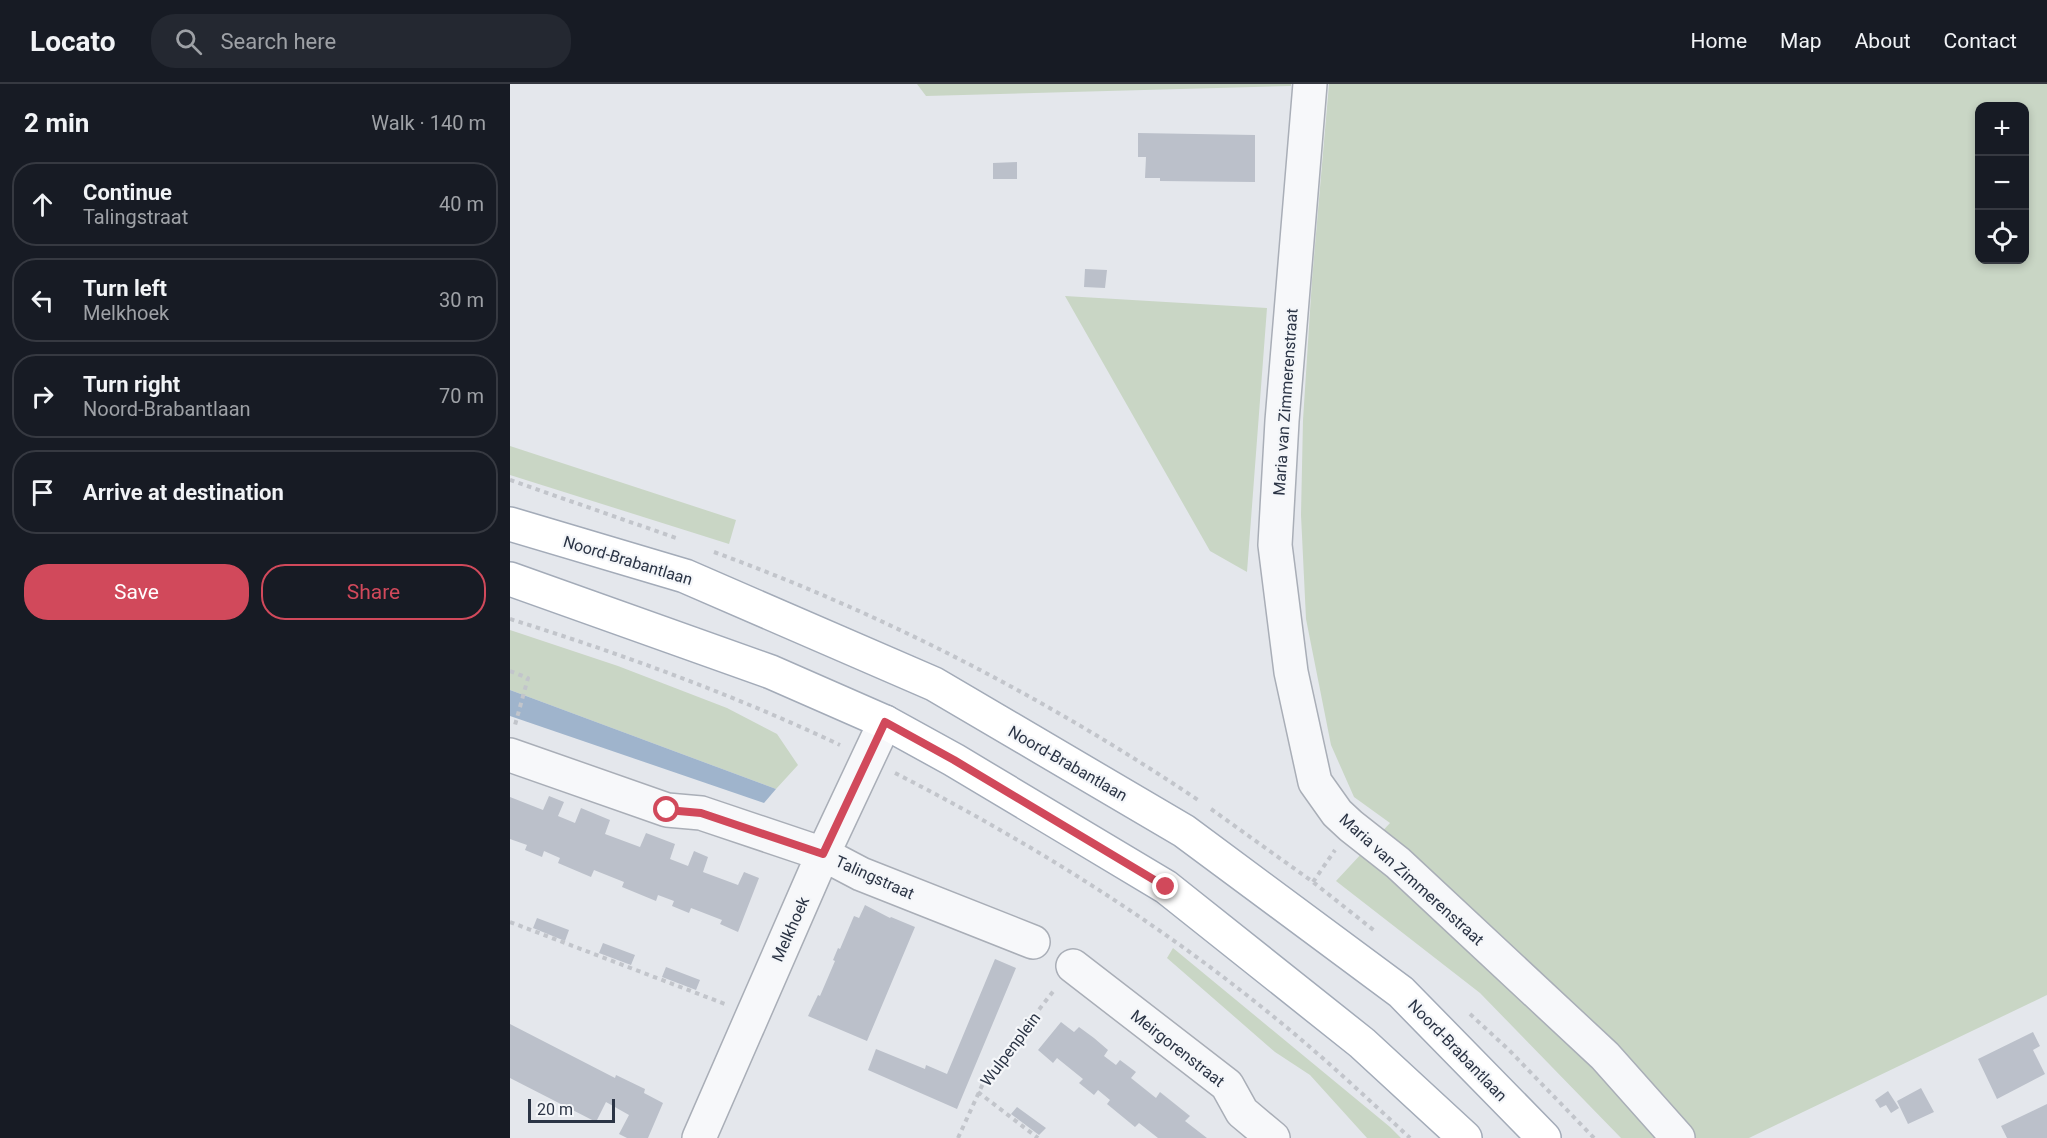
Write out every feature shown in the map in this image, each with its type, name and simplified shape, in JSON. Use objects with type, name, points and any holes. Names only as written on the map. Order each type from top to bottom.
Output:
[{"type":"main road","name":"Noord-Brabantlaan","points":[[510,524],[685,576],[934,684],[1184,831],[1401,992],[1544,1138]]},
{"type":"main road","points":[[510,579],[771,672],[885,722],[954,760],[1166,887],[1362,1043],[1465,1138]]},
{"type":"street","name":"Maria van Zimmerenstraat","points":[[1310,84],[1282,420],[1275,545],[1291,672],[1315,782],[1337,813],[1398,864],[1605,1056],[1678,1138]]},
{"type":"street","name":"Melkhoek","points":[[699,1138],[823,854],[885,722]]},
{"type":"street","name":"Talingstraat","points":[[512,743],[667,810],[701,813],[823,854],[861,874],[1033,942]]},
{"type":"street","name":"Meirgorenstraat","points":[[1073,966],[1227,1085],[1242,1112],[1273,1138]]},
{"type":"path","points":[[510,619],[622,656],[721,694],[868,759],[1004,831],[1072,873],[1182,947],[1272,1015],[1410,1138]]},
{"type":"path","points":[[510,671],[528,678],[512,743]]},
{"type":"path","points":[[1313,882],[1326,863]]},
{"type":"path","points":[[510,922],[753,1014]]},
{"type":"path","name":"Wulpenplein","points":[[958,1138],[985,1079],[1073,966]]},
{"type":"path","points":[[978,1092],[1038,1138]]},
{"type":"green space","points":[[917,84],[1291,84],[1291,86],[926,96]]},
{"type":"green space","points":[[1329,84],[2047,84],[2047,995],[1749,1138],[1621,1138],[1480,993],[1336,881],[1390,823],[1354,797],[1331,745],[1306,619],[1301,515],[1303,420],[1312,280]]},
{"type":"green space","points":[[1065,296],[1267,308],[1247,572],[1210,551]]},
{"type":"green space","points":[[510,446],[736,520],[729,544],[510,475]]},
{"type":"green space","points":[[510,630],[618,666],[727,708],[777,734],[798,765],[776,789],[510,690]]},
{"type":"green space","points":[[1173,948],[1401,1138],[1367,1138],[1310,1075],[1275,1052],[1167,958]]},
{"type":"water","points":[[510,690],[776,789],[764,803],[510,716]]},
{"type":"building","points":[[1138,133],[1255,135],[1255,182],[1160,181],[1160,178],[1145,178],[1146,157],[1138,157]]},
{"type":"building","points":[[1017,162],[1017,179],[993,179],[993,163]]},
{"type":"building","points":[[1085,269],[1107,270],[1105,288],[1084,287]]},
{"type":"building","points":[[549,796],[564,802],[558,816],[575,823],[581,808],[610,820],[605,834],[640,847],[646,833],[675,844],[670,859],[688,866],[694,851],[708,857],[703,872],[738,885],[744,872],[759,878],[738,932],[720,924],[722,920],[691,908],[689,913],[672,906],[674,901],[658,895],[656,901],[622,887],[624,882],[594,870],[591,877],[558,863],[560,858],[544,851],[542,857],[525,850],[527,845],[510,839],[510,797],[543,810]]},
{"type":"building","points":[[865,905],[890,918],[915,927],[867,1041],[808,1016],[818,995],[820,996],[838,948],[840,949],[854,916],[859,918]]},
{"type":"building","points":[[537,918],[569,930],[565,941],[533,928]]},
{"type":"building","points":[[603,943],[635,955],[631,965],[599,953]]},
{"type":"building","points":[[995,959],[1016,968],[957,1109],[868,1070],[876,1049],[925,1069],[926,1065],[947,1074]]},
{"type":"building","points":[[666,967],[700,980],[696,990],[662,977]]},
{"type":"building","points":[[1061,1022],[1074,1032],[1079,1027],[1094,1038],[1108,1050],[1104,1056],[1116,1065],[1120,1060],[1136,1072],[1131,1078],[1156,1098],[1160,1092],[1190,1116],[1185,1121],[1207,1138],[1158,1138],[1139,1123],[1135,1127],[1107,1104],[1110,1100],[1098,1090],[1094,1095],[1079,1083],[1083,1079],[1057,1058],[1053,1063],[1038,1050]]},
{"type":"building","points":[[510,1024],[615,1078],[616,1075],[645,1089],[644,1093],[663,1103],[648,1138],[627,1138],[619,1134],[629,1115],[606,1102],[596,1122],[510,1078]]},
{"type":"building","points":[[2033,1032],[2040,1046],[2033,1050],[2045,1074],[1997,1099],[1978,1059]]},
{"type":"building","points":[[1921,1088],[1934,1112],[1908,1124],[1897,1101]]},
{"type":"building","points":[[1888,1091],[1899,1108],[1891,1113],[1886,1105],[1880,1108],[1875,1100]]},
{"type":"building","points":[[2047,1104],[2047,1138],[2007,1138],[2001,1126]]},
{"type":"building","points":[[1017,1107],[1046,1128],[1039,1135],[1011,1114]]},
{"type":"route","points":[[667,810],[701,813],[823,854],[885,722],[954,760],[1166,887]]}]
